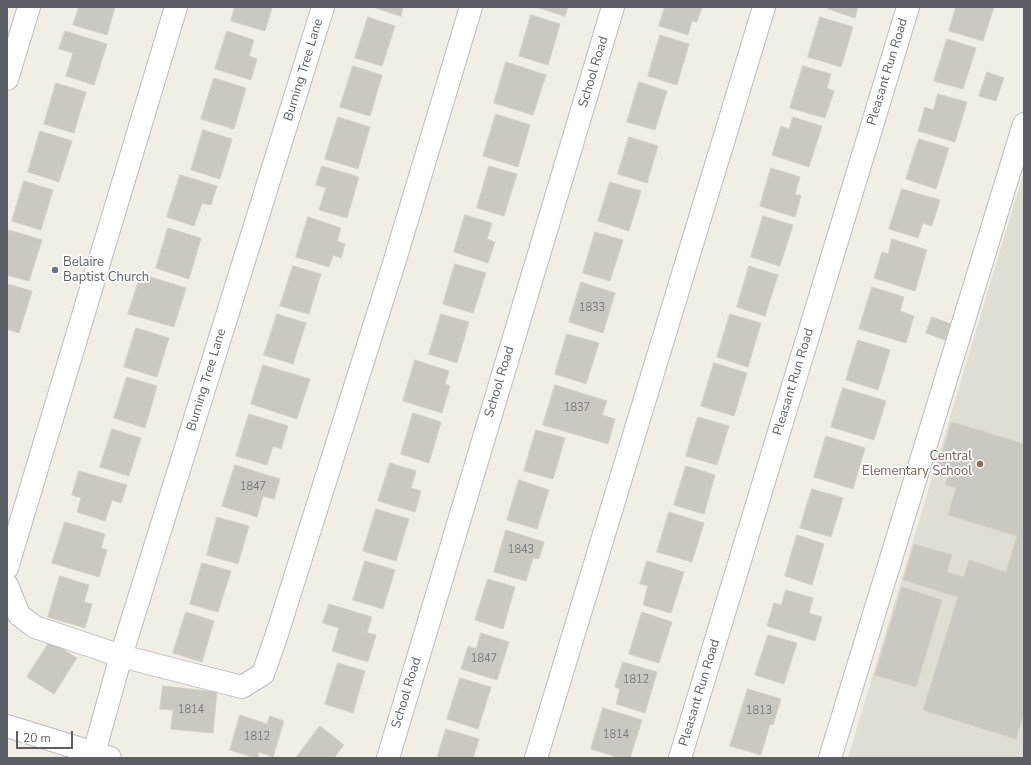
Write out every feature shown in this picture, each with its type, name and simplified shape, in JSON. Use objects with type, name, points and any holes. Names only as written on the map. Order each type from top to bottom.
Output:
[{"type":"street","points":[[7,79],[29,7]]},
{"type":"street","points":[[7,568],[176,7]]},
{"type":"street","name":"Burning Tree Lane","points":[[102,756],[121,656],[323,7]]},
{"type":"street","points":[[7,585],[19,615],[35,627],[121,656],[242,687],[263,674],[394,263],[471,7]]},
{"type":"street","name":"School Road","points":[[388,758],[613,7]]},
{"type":"street","points":[[536,758],[764,7]]},
{"type":"street","name":"Pleasant Run Road","points":[[680,758],[908,7]]},
{"type":"street","points":[[830,758],[1024,124]]},
{"type":"street","points":[[7,726],[102,756]]},
{"type":"shaded area","name":"Central Elementary School","points":[[1024,171],[1024,758],[848,758]]},
{"type":"building","points":[[79,7],[115,7],[107,35],[73,25]]},
{"type":"building","points":[[235,7],[272,7],[265,31],[231,21]]},
{"type":"building","points":[[373,7],[403,7],[401,16]]},
{"type":"building","points":[[536,7],[568,7],[565,16]]},
{"type":"building","points":[[665,7],[702,7],[697,22],[692,21],[688,35],[659,26]]},
{"type":"building","points":[[829,7],[858,7],[855,18],[828,9]]},
{"type":"building","points":[[956,7],[994,7],[983,41],[949,31]]},
{"type":"building","points":[[531,15],[560,24],[548,65],[519,56]]},
{"type":"building","points":[[368,17],[395,26],[382,66],[355,58]]},
{"type":"building","points":[[820,17],[853,27],[841,67],[808,57]]},
{"type":"building","points":[[65,31],[107,44],[94,85],[66,76],[73,53],[59,49]]},
{"type":"building","points":[[227,31],[254,40],[249,56],[257,59],[251,80],[215,69]]},
{"type":"building","points":[[660,35],[689,44],[677,85],[648,76]]},
{"type":"building","points":[[947,39],[976,48],[963,89],[934,81]]},
{"type":"building","points":[[506,62],[546,75],[533,115],[494,103]]},
{"type":"building","points":[[353,66],[382,75],[370,116],[340,107]]},
{"type":"building","points":[[803,66],[831,74],[827,88],[834,91],[825,118],[790,108]]},
{"type":"building","points":[[987,72],[1004,78],[996,101],[979,96]]},
{"type":"building","points":[[214,78],[246,88],[234,129],[201,119]]},
{"type":"building","points":[[639,82],[667,91],[655,130],[627,122]]},
{"type":"building","points":[[56,83],[86,92],[74,133],[44,124]]},
{"type":"building","points":[[938,94],[967,102],[955,142],[918,131],[925,107],[933,110]]},
{"type":"building","points":[[496,114],[530,125],[518,167],[483,156]]},
{"type":"building","points":[[338,117],[370,127],[358,169],[325,159]]},
{"type":"building","points":[[793,117],[822,126],[809,167],[772,155],[781,126],[789,129]]},
{"type":"building","points":[[203,130],[232,139],[220,179],[191,170]]},
{"type":"building","points":[[40,131],[72,141],[59,182],[28,172]]},
{"type":"building","points":[[629,137],[658,146],[647,183],[618,174]]},
{"type":"building","points":[[919,139],[949,148],[936,189],[906,179]]},
{"type":"building","points":[[322,166],[359,177],[347,218],[319,210],[326,188],[316,185]]},
{"type":"building","points":[[489,166],[517,174],[504,216],[477,208]]},
{"type":"building","points":[[771,168],[800,177],[795,194],[801,196],[795,217],[760,206]]},
{"type":"building","points":[[180,175],[217,186],[211,205],[202,203],[194,226],[167,217]]},
{"type":"building","points":[[24,181],[53,190],[41,230],[12,221]]},
{"type":"building","points":[[610,182],[641,191],[629,231],[598,221]]},
{"type":"building","points":[[902,189],[940,200],[932,226],[923,223],[918,238],[889,229]]},
{"type":"building","points":[[465,215],[492,223],[487,239],[495,242],[488,263],[454,252]]},
{"type":"building","points":[[763,216],[793,225],[780,266],[751,257]]},
{"type":"building","points":[[308,217],[341,228],[337,241],[345,244],[341,258],[333,255],[329,267],[296,257]]},
{"type":"building","points":[[168,228],[201,238],[189,279],[156,268]]},
{"type":"building","points":[[9,230],[42,240],[29,281],[7,275],[7,237]]},
{"type":"building","points":[[595,232],[623,240],[610,281],[583,273]]},
{"type":"building","points":[[892,239],[927,250],[915,291],[874,278],[882,252],[888,254]]},
{"type":"building","points":[[455,264],[486,273],[473,313],[443,304]]},
{"type":"building","points":[[293,266],[321,274],[309,314],[280,306]]},
{"type":"building","points":[[749,266],[778,275],[765,316],[737,307]]},
{"type":"building","points":[[141,274],[186,288],[174,327],[128,314]]},
{"type":"building","points":[[581,282],[615,293],[603,333],[569,322]]},
{"type":"building","points":[[7,284],[32,291],[19,333],[7,329]]},
{"type":"building","points":[[872,287],[904,297],[900,311],[914,316],[906,343],[859,329]]},
{"type":"building","points":[[277,314],[306,323],[293,364],[264,355]]},
{"type":"building","points":[[441,314],[469,322],[457,363],[429,354]]},
{"type":"building","points":[[730,314],[761,323],[748,367],[717,357]]},
{"type":"building","points":[[932,317],[951,324],[945,340],[926,333]]},
{"type":"building","points":[[136,328],[169,338],[157,377],[124,367]]},
{"type":"building","points":[[567,334],[599,343],[586,384],[555,374]]},
{"type":"building","points":[[858,340],[890,350],[878,390],[846,380]]},
{"type":"building","points":[[415,360],[449,371],[445,384],[450,386],[442,413],[403,401]]},
{"type":"building","points":[[714,363],[747,373],[734,416],[701,406]]},
{"type":"building","points":[[263,365],[310,379],[297,419],[251,404]]},
{"type":"building","points":[[127,377],[157,386],[145,428],[114,418]]},
{"type":"building","points":[[555,385],[607,401],[602,415],[615,419],[608,444],[543,425]]},
{"type":"building","points":[[843,388],[886,401],[874,440],[831,427]]},
{"type":"building","points":[[413,413],[441,422],[429,463],[401,454]]},
{"type":"building","points":[[249,414],[288,426],[281,449],[273,446],[267,465],[236,456]]},
{"type":"building","points":[[698,417],[729,426],[717,465],[686,456]]},
{"type":"building","points":[[952,422],[1024,444],[1024,712],[1016,739],[923,710],[958,597],[903,580],[914,544],[952,555],[947,572],[964,577],[969,560],[1006,572],[1017,536],[948,515],[956,488],[945,485],[948,476],[936,472]]},
{"type":"building","points":[[112,429],[141,438],[129,476],[100,467]]},
{"type":"building","points":[[536,430],[565,438],[553,479],[524,471]]},
{"type":"building","points":[[826,436],[865,448],[853,489],[814,477]]},
{"type":"building","points":[[390,463],[416,471],[411,488],[421,491],[415,512],[378,501]]},
{"type":"building","points":[[235,465],[280,479],[274,499],[263,496],[257,517],[222,506]]},
{"type":"building","points":[[686,466],[715,475],[704,514],[674,505]]},
{"type":"building","points":[[79,471],[127,485],[121,503],[112,500],[105,521],[77,512],[81,498],[72,495]]},
{"type":"building","points":[[519,480],[549,490],[537,529],[507,520]]},
{"type":"building","points":[[812,489],[843,498],[831,537],[800,528]]},
{"type":"building","points":[[376,509],[409,519],[396,561],[363,551]]},
{"type":"building","points":[[669,512],[704,523],[692,562],[657,552]]},
{"type":"building","points":[[217,517],[249,526],[238,564],[207,555]]},
{"type":"building","points":[[65,522],[105,534],[101,548],[107,550],[99,577],[52,563]]},
{"type":"building","points":[[506,530],[544,542],[539,559],[533,558],[526,581],[494,572]]},
{"type":"building","points":[[797,535],[824,544],[812,585],[785,576]]},
{"type":"building","points":[[365,561],[395,570],[383,609],[353,600]]},
{"type":"building","points":[[647,561],[684,572],[671,613],[643,605],[648,586],[640,584]]},
{"type":"building","points":[[202,563],[231,571],[218,612],[190,604]]},
{"type":"building","points":[[60,576],[89,585],[84,602],[92,604],[85,628],[48,617]]},
{"type":"building","points":[[488,579],[515,587],[503,629],[475,620]]},
{"type":"building","points":[[902,587],[942,600],[916,687],[875,675]]},
{"type":"building","points":[[786,590],[813,598],[809,613],[822,617],[815,641],[767,626],[774,603],[781,605]]},
{"type":"building","points":[[329,604],[372,617],[367,633],[376,635],[368,662],[332,651],[339,628],[323,623]]},
{"type":"building","points":[[186,612],[214,621],[202,662],[173,653]]},
{"type":"building","points":[[642,612],[672,622],[659,663],[629,654]]},
{"type":"building","points":[[481,633],[509,642],[497,680],[461,669],[468,646],[476,649]]},
{"type":"building","points":[[768,635],[797,643],[784,684],[755,675]]},
{"type":"building","points":[[50,641],[77,658],[54,694],[27,677]]},
{"type":"building","points":[[623,662],[657,672],[645,713],[616,704],[620,689],[615,687]]},
{"type":"building","points":[[338,663],[365,671],[353,713],[325,704]]},
{"type":"building","points":[[460,678],[491,687],[478,729],[447,719]]},
{"type":"building","points":[[163,686],[217,692],[213,733],[171,729],[173,710],[160,709]]},
{"type":"building","points":[[748,689],[781,699],[773,725],[770,724],[761,755],[730,746]]},
{"type":"building","points":[[603,708],[642,720],[630,758],[620,758],[591,749]]},
{"type":"building","points":[[240,715],[267,724],[270,716],[284,721],[273,757],[259,752],[257,758],[255,758],[230,750]]},
{"type":"building","points":[[320,726],[344,745],[334,758],[296,758]]},
{"type":"building","points":[[446,729],[479,739],[473,758],[437,758]]},
{"type":"place","name":"Belaire Baptist Church","points":[[55,270]]},
{"type":"place","name":"Central Elementary School","points":[[980,464]]}]
